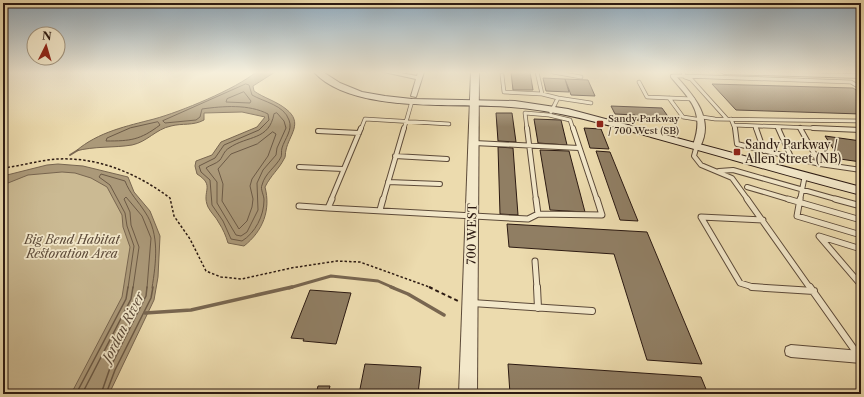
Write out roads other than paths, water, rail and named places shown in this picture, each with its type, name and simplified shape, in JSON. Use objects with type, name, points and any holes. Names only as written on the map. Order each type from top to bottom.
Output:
[{"type":"main road","points":[[352,91],[379,97],[463,103],[474,102],[514,104],[697,146],[861,190]]},
{"type":"main road","points":[[374,91],[413,99]]},
{"type":"street","points":[[413,99],[416,91]]},
{"type":"street","name":"700 WEST","points":[[468,394],[474,91]]},
{"type":"street","points":[[685,91],[692,99],[702,118],[703,129],[697,146]]},
{"type":"street","points":[[791,351],[860,358]]},
{"type":"lane","points":[[504,91],[504,92],[542,94],[591,103]]},
{"type":"lane","points":[[644,91],[648,97],[692,99]]},
{"type":"lane","points":[[702,91],[734,125],[737,144],[820,164],[860,171]]},
{"type":"lane","points":[[551,112],[558,98]]},
{"type":"lane","points":[[669,98],[683,117],[861,121]]},
{"type":"lane","points":[[380,210],[405,121],[413,99]]},
{"type":"lane","points":[[299,206],[528,219],[538,214],[602,215],[570,120],[551,112],[525,113],[538,214]]},
{"type":"lane","points":[[328,208],[365,119],[449,124]]},
{"type":"lane","points":[[734,125],[861,130]]},
{"type":"lane","points":[[755,126],[764,151]]},
{"type":"lane","points":[[778,127],[791,157]]},
{"type":"lane","points":[[800,128],[820,164]]},
{"type":"lane","points":[[318,131],[358,133]]},
{"type":"lane","points":[[474,143],[579,148]]},
{"type":"lane","points":[[697,146],[694,156],[701,165],[732,178],[814,291],[860,358]]},
{"type":"lane","points":[[395,156],[447,159]]},
{"type":"lane","points":[[299,167],[343,169]]},
{"type":"lane","points":[[717,172],[733,170],[861,206]]},
{"type":"lane","points":[[805,175],[804,190],[797,216],[861,235]]},
{"type":"lane","points":[[388,182],[440,184]]},
{"type":"lane","points":[[746,187],[861,220]]},
{"type":"lane","points":[[763,220],[701,217],[740,283],[753,287],[814,291]]},
{"type":"lane","points":[[861,249],[819,236],[861,285]]},
{"type":"lane","points":[[535,261],[538,308]]},
{"type":"lane","points":[[471,303],[592,311]]},
{"type":"water","points":[[225,91],[254,91],[286,109],[294,119],[295,124],[285,158],[265,187],[267,204],[264,220],[256,234],[244,246],[228,243],[222,228],[208,207],[206,201],[207,185],[203,178],[197,174],[195,166],[196,161],[212,155],[221,142],[257,127],[265,117],[242,112],[204,113],[204,120],[200,122],[175,125],[166,128],[132,145],[90,148],[76,151],[103,134],[165,116],[192,106]]},
{"type":"water","name":"Jordan River","points":[[58,164],[83,166],[128,177],[134,192],[150,211],[160,236],[158,277],[154,300],[109,394],[71,394],[122,297],[130,247],[123,227],[122,215],[107,187],[91,178],[75,173],[62,172],[28,175],[3,185],[3,176],[47,165]]},
{"type":"waterway","points":[[70,155],[78,150]]},
{"type":"waterway","points":[[289,288],[331,276],[378,281],[394,288]]},
{"type":"waterway","name":"Jordan River","points":[[145,313],[191,310],[292,287]]},
{"type":"waterway","points":[[391,287],[408,294],[444,315]]},
{"type":"place","name":"Sandy Parkway / 700 West (SB)","points":[[600,124]]},
{"type":"place","name":"Sandy Parkway / Allen Street (NB)","points":[[737,152]]},
{"type":"park label","name":"Big Bend Habitat Restoration Area","points":[[72,247]]}]
